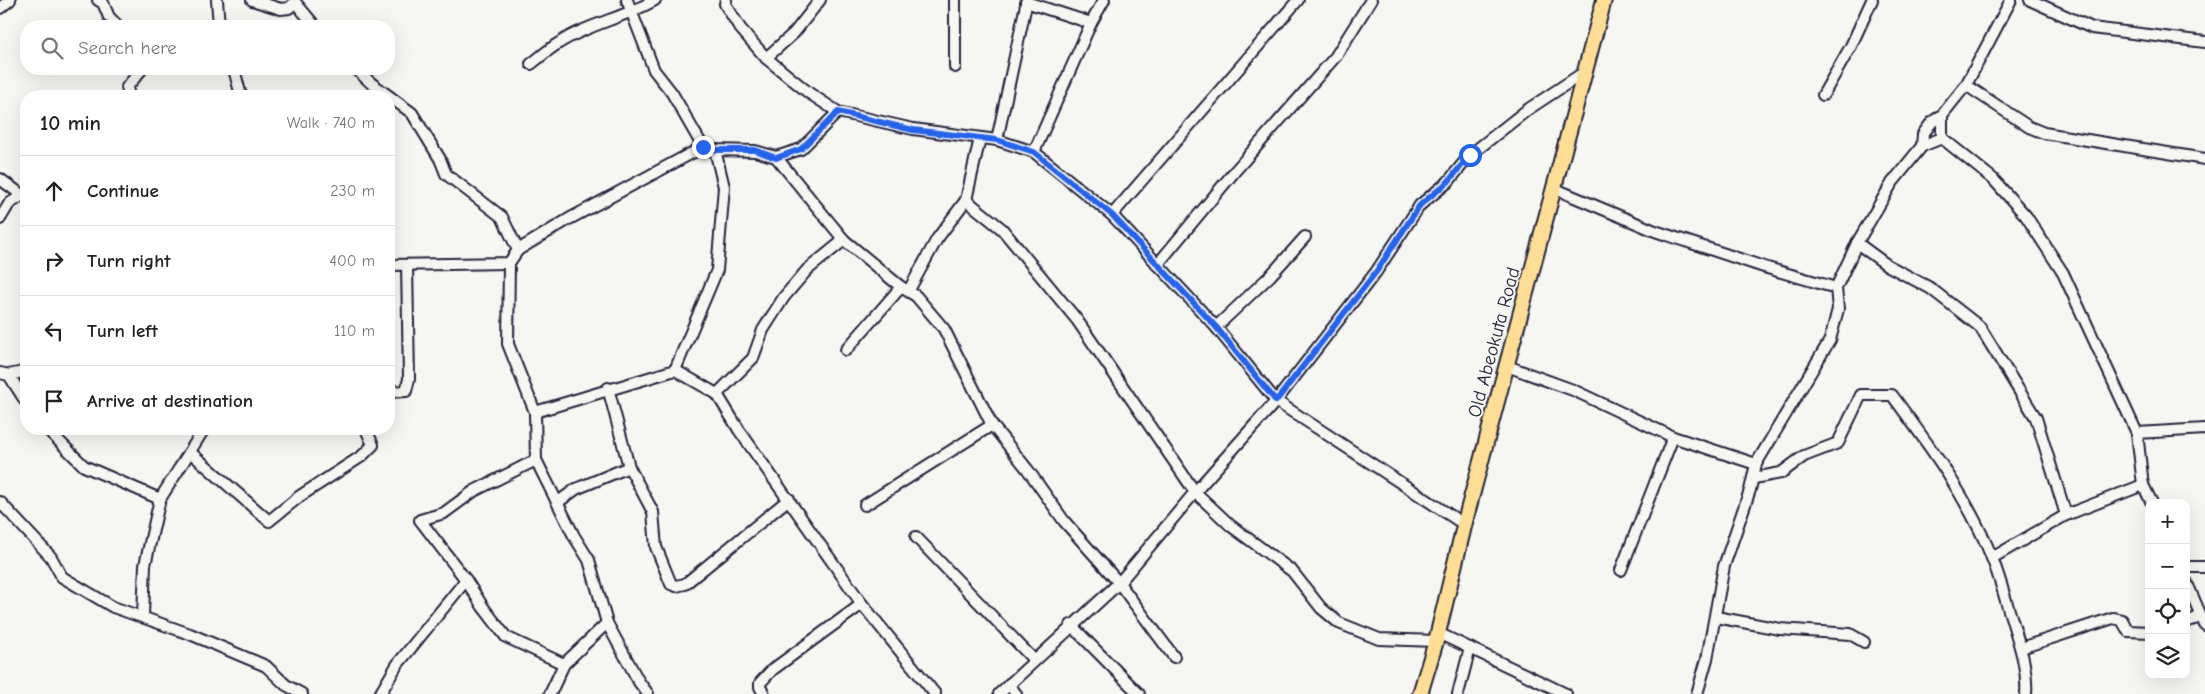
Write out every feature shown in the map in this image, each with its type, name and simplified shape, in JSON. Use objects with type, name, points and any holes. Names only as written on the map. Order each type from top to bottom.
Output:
[{"type":"highway","name":"Old Abeokuta Road","points":[[1420,694],[1437,637],[1583,73],[1604,0]]},
{"type":"street","points":[[0,8],[10,0]]},
{"type":"street","points":[[98,0],[103,3],[112,20]]},
{"type":"street","points":[[217,0],[219,20]]},
{"type":"street","points":[[252,0],[281,9],[289,8],[296,1],[310,20]]},
{"type":"street","points":[[627,0],[654,70],[672,93],[703,147]]},
{"type":"street","points":[[531,64],[560,42],[590,28],[633,12],[655,0]]},
{"type":"street","points":[[726,0],[725,4],[740,28],[766,58],[809,93],[838,112],[913,130],[997,140],[1034,152],[1112,215],[1157,266],[1216,327],[1276,401],[1465,525]]},
{"type":"street","points":[[766,58],[794,32],[820,0]]},
{"type":"street","points":[[954,0],[955,68]]},
{"type":"street","points":[[1034,152],[1091,23],[1104,0]]},
{"type":"street","points":[[1112,215],[1298,0]]},
{"type":"street","points":[[1157,266],[1235,171],[1336,56],[1371,0]]},
{"type":"street","points":[[1823,95],[1851,46],[1872,0]]},
{"type":"street","points":[[1922,146],[1923,134],[1932,122],[1942,115],[1966,85],[2010,0]]},
{"type":"street","points":[[2030,0],[2092,28],[2205,42]]},
{"type":"street","points":[[997,140],[1026,1],[1091,23]]},
{"type":"street","points":[[999,694],[1071,625],[1119,583],[1195,492],[1276,401],[1376,272],[1420,205],[1448,182],[1470,155],[1527,110],[1583,73]]},
{"type":"street","points":[[128,90],[127,87],[137,75]]},
{"type":"street","points":[[236,75],[239,90]]},
{"type":"street","points":[[362,75],[380,90]]},
{"type":"street","points":[[1966,85],[2029,126],[2044,133],[2205,159]]},
{"type":"street","points":[[395,101],[412,114],[440,159],[446,174],[502,217],[518,250]]},
{"type":"street","points":[[776,158],[801,149],[838,112]]},
{"type":"street","points":[[1942,115],[1942,138]]},
{"type":"street","points":[[846,350],[905,288],[937,239],[966,200],[980,138]]},
{"type":"street","points":[[1697,694],[1716,617],[1724,566],[1754,478],[1756,464],[1830,340],[1838,309],[1836,288],[1857,243],[1892,182],[1922,146],[1942,138]]},
{"type":"street","points":[[1942,138],[1993,179],[2026,216],[2063,273],[2137,434],[2143,485],[2150,499]]},
{"type":"street","points":[[648,694],[639,682],[607,623],[589,560],[574,536],[536,460],[535,412],[508,344],[510,305],[509,263],[518,250],[569,219],[703,147],[715,150],[755,150],[776,158],[844,240],[916,296],[944,329],[992,425],[1028,470],[1064,521],[1119,583],[1174,657]]},
{"type":"street","points":[[675,370],[717,270],[724,187],[715,150]]},
{"type":"street","points":[[0,179],[20,194]]},
{"type":"street","points":[[1553,188],[1655,231],[1764,267],[1836,288]]},
{"type":"street","points":[[0,219],[10,204],[20,199]]},
{"type":"street","points":[[966,200],[1002,228],[1077,320],[1195,492],[1230,526],[1292,571],[1321,608],[1338,623],[1379,639],[1437,637],[1470,648],[1566,694]]},
{"type":"street","points":[[1216,327],[1270,276],[1305,237]]},
{"type":"street","points":[[717,394],[753,358],[763,330],[784,297],[807,270],[844,240]]},
{"type":"street","points":[[1857,243],[1886,265],[1930,288],[1980,327],[2036,418],[2066,516]]},
{"type":"street","points":[[395,265],[509,263]]},
{"type":"street","points":[[395,392],[406,391],[410,378],[407,265]]},
{"type":"street","points":[[1507,366],[1573,390],[1673,437],[1756,464]]},
{"type":"street","points":[[535,412],[608,388],[675,370],[717,394],[739,430],[862,604],[934,694]]},
{"type":"street","points":[[4,374],[20,373]]},
{"type":"street","points":[[4,374],[20,394]]},
{"type":"street","points":[[608,388],[629,467],[653,512],[656,547],[671,584],[676,586],[685,584],[789,500]]},
{"type":"street","points":[[1754,478],[1781,473],[1804,456],[1838,443],[1861,395],[1892,394],[1972,515],[1992,558],[2028,676],[2026,694]]},
{"type":"street","points":[[865,505],[992,425]]},
{"type":"street","points":[[2137,434],[2205,429]]},
{"type":"street","points":[[53,435],[84,466],[160,499]]},
{"type":"street","points":[[143,616],[145,565],[160,499],[200,435]]},
{"type":"street","points":[[190,452],[269,520],[300,496],[362,456],[373,445],[369,435]]},
{"type":"street","points":[[1621,570],[1673,437]]},
{"type":"street","points":[[536,460],[474,491],[444,513],[420,520],[466,580],[483,607],[506,637],[564,664]]},
{"type":"street","points":[[558,502],[576,489],[629,467]]},
{"type":"street","points":[[1992,558],[2066,516],[2143,485]]},
{"type":"street","points":[[0,502],[50,557],[62,577],[113,607],[143,616],[266,666],[286,685],[302,694]]},
{"type":"street","points":[[916,536],[1034,660]]},
{"type":"street","points":[[2190,568],[2205,567]]},
{"type":"street","points":[[380,694],[397,665],[466,580]]},
{"type":"street","points":[[2189,589],[2203,621],[2190,622]]},
{"type":"street","points":[[764,694],[760,683],[772,670],[862,604]]},
{"type":"street","points":[[1716,617],[1780,628],[1850,634],[1864,642]]},
{"type":"street","points":[[2020,648],[2114,618],[2122,620],[2128,631],[2145,632]]},
{"type":"street","points":[[550,694],[564,664],[607,623]]},
{"type":"street","points":[[1071,625],[1139,694]]},
{"type":"street","points":[[1458,694],[1470,648]]},
{"type":"street","points":[[1009,684],[1016,694]]},
{"type":"route","points":[[703,147],[715,150],[755,150],[776,158],[801,149],[838,112],[913,130],[997,140],[1034,152],[1112,215],[1157,266],[1216,327],[1276,401],[1376,272],[1420,205],[1448,182],[1470,155]]}]
